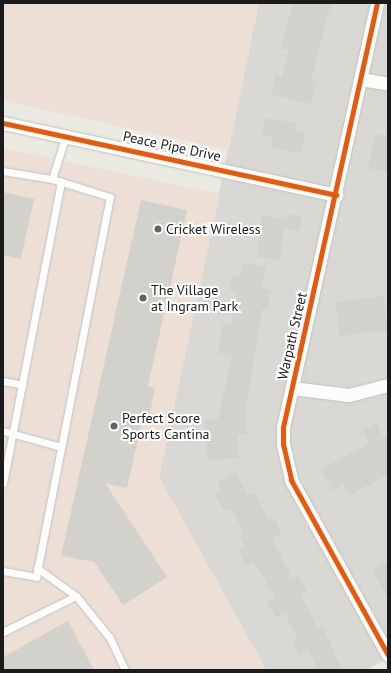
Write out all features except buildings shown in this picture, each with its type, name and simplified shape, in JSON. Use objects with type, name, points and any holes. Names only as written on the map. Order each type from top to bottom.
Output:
[{"type":"street","name":"Warpath Street","points":[[377,3],[336,195],[283,428],[291,480],[386,649]]},
{"type":"street","points":[[361,79],[388,84]]},
{"type":"street","name":"Peace Pipe Drive","points":[[3,123],[66,135],[336,195]]},
{"type":"street","points":[[292,388],[348,395],[388,384]]},
{"type":"lane","points":[[52,179],[66,135]]},
{"type":"lane","points":[[3,171],[52,179],[110,197],[36,577],[3,571]]},
{"type":"lane","points":[[3,483],[61,182]]},
{"type":"lane","points":[[3,381],[22,385]]},
{"type":"lane","points":[[3,431],[61,447]]},
{"type":"lane","points":[[37,568],[76,596],[110,638],[125,670]]},
{"type":"lane","points":[[3,632],[76,596]]},
{"type":"shaded area","points":[[3,3],[259,3],[229,150],[3,101]]},
{"type":"shaded area","points":[[259,3],[388,3],[388,658],[366,670],[266,670],[159,477]]},
{"type":"shaded area","points":[[3,148],[220,194],[159,477],[266,670],[3,670]]},
{"type":"cycle path","points":[[377,3],[283,428],[283,444],[291,480],[388,655]]},
{"type":"cycle path","points":[[3,123],[336,195]]},
{"type":"place","name":"Cricket Wireless","points":[[158,229]]},
{"type":"place","name":"The Village at Ingram Park","points":[[143,298]]},
{"type":"place","name":"Perfect Score Sports Cantina","points":[[114,426]]}]
